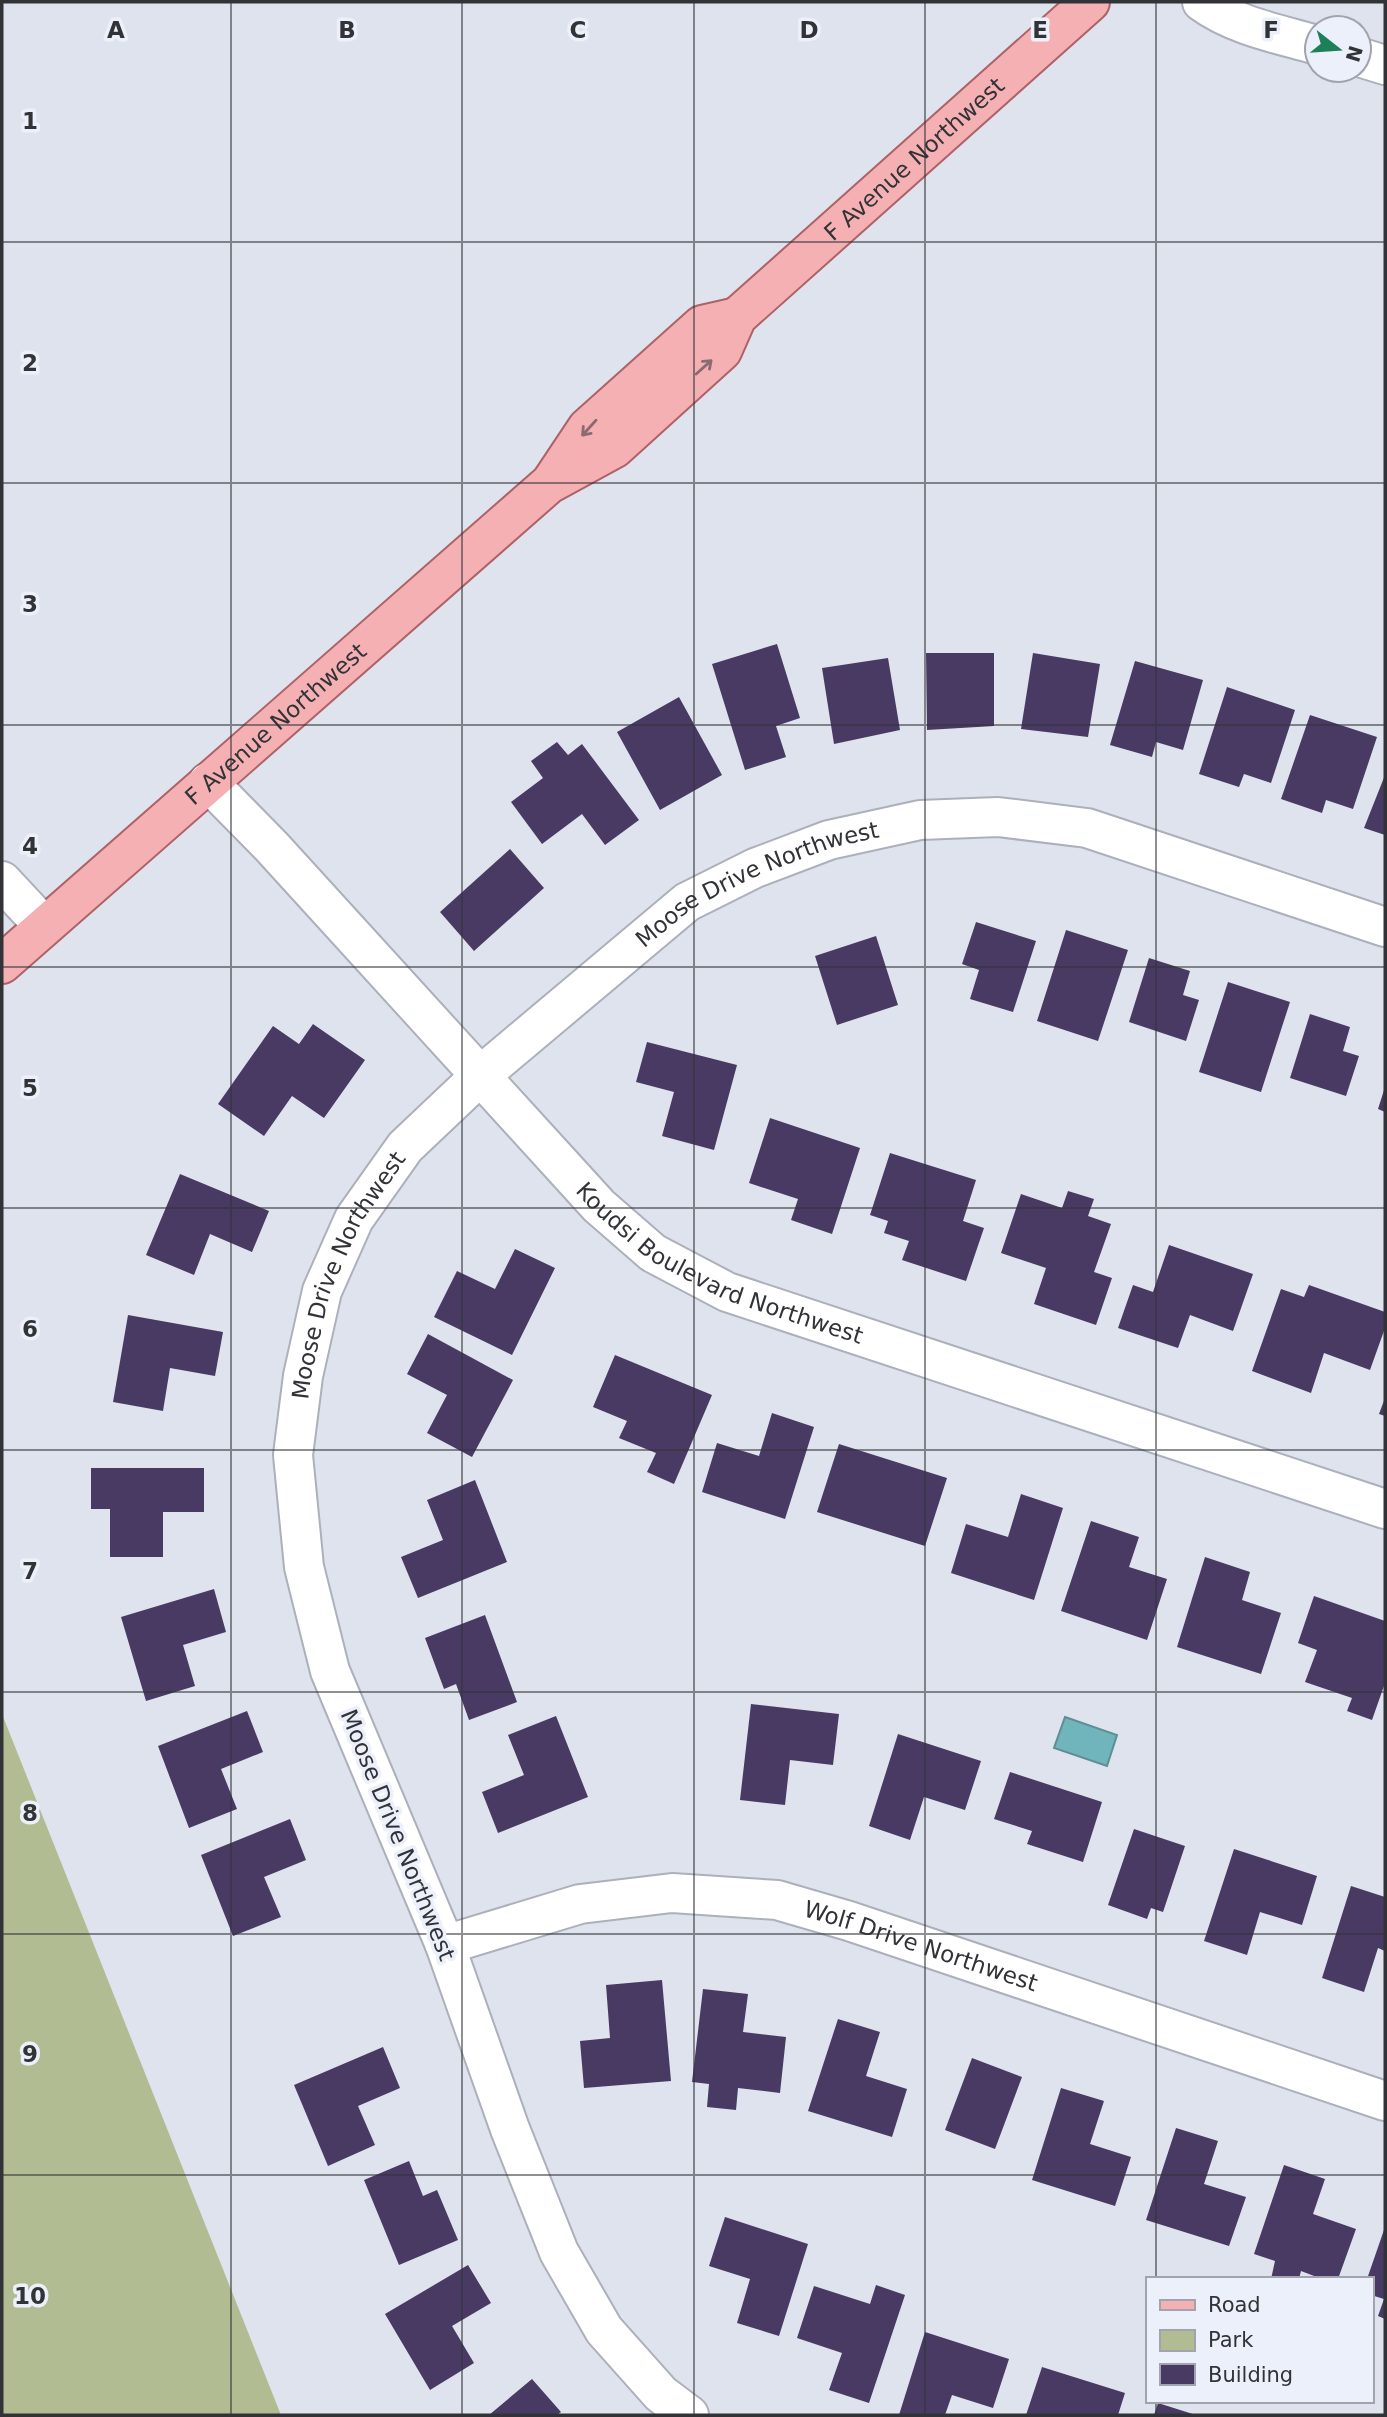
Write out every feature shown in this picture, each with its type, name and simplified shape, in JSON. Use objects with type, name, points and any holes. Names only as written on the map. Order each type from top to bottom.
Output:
[{"type":"main road","name":"F Avenue Northwest","points":[[2,964],[550,484],[615,448],[722,351],[737,317],[1090,2]]},
{"type":"street","points":[[1202,2],[1217,12],[1250,25],[1303,41]]},
{"type":"street","name":"Koudsi Boulevard Northwest","points":[[208,782],[271,846],[599,1206],[653,1253],[727,1292],[1385,1509]]},
{"type":"street","name":"Moose Drive Northwest","points":[[689,2415],[661,2394],[604,2330],[559,2252],[510,2129],[445,1945],[330,1671],[304,1567],[293,1455],[303,1376],[322,1291],[354,1219],[405,1147],[481,1075],[687,902],[755,868],[829,840],[920,820],[998,817],[1087,828],[1385,927]]},
{"type":"street","points":[[2,881],[44,926]]},
{"type":"street","name":"Wolf Drive Northwest","points":[[445,1945],[580,1904],[672,1893],[777,1900],[849,1921],[1385,2101]]},
{"type":"green space","points":[[2,1714],[281,2415],[2,2415]]},
{"type":"water","points":[[1065,1717],[1117,1735],[1107,1766],[1054,1748]]},
{"type":"building","points":[[777,644],[800,718],[776,726],[786,757],[745,770],[712,664]]},
{"type":"building","points":[[926,653],[994,653],[994,726],[927,730]]},
{"type":"building","points":[[1033,653],[1100,664],[1088,737],[1021,729]]},
{"type":"building","points":[[888,658],[900,730],[834,744],[822,668]]},
{"type":"building","points":[[1135,661],[1203,680],[1183,750],[1156,742],[1152,757],[1110,745]]},
{"type":"building","points":[[1227,687],[1295,710],[1271,783],[1244,774],[1239,787],[1199,774]]},
{"type":"building","points":[[679,697],[722,775],[660,810],[617,732]]},
{"type":"building","points":[[1310,715],[1377,737],[1353,809],[1326,800],[1322,813],[1281,799]]},
{"type":"building","points":[[557,742],[568,755],[582,744],[639,820],[605,845],[582,814],[542,844],[511,802],[543,778],[531,761]]},
{"type":"building","points":[[1385,775],[1385,835],[1364,828]]},
{"type":"building","points":[[510,849],[544,888],[474,951],[440,912]]},
{"type":"building","points":[[976,922],[1036,941],[1013,1012],[970,999],[979,970],[962,964]]},
{"type":"building","points":[[1066,930],[1128,950],[1098,1041],[1037,1021]]},
{"type":"building","points":[[876,936],[898,1005],[837,1025],[815,956]]},
{"type":"building","points":[[1149,958],[1190,971],[1183,995],[1199,1000],[1186,1041],[1129,1022]]},
{"type":"building","points":[[1228,982],[1290,1002],[1261,1092],[1199,1072]]},
{"type":"building","points":[[1310,1014],[1350,1027],[1343,1051],[1359,1056],[1346,1096],[1290,1078]]},
{"type":"building","points":[[313,1024],[365,1060],[324,1118],[292,1096],[264,1136],[218,1104],[273,1026],[299,1044]]},
{"type":"building","points":[[647,1042],[737,1065],[714,1150],[662,1136],[674,1092],[636,1082]]},
{"type":"building","points":[[1385,1087],[1385,1112],[1378,1109]]},
{"type":"building","points":[[770,1118],[860,1148],[832,1234],[791,1220],[798,1199],[749,1183]]},
{"type":"building","points":[[890,1153],[976,1180],[963,1221],[984,1228],[966,1281],[902,1260],[909,1241],[884,1233],[888,1221],[870,1215]]},
{"type":"building","points":[[180,1174],[269,1211],[252,1252],[210,1234],[194,1275],[146,1255]]},
{"type":"building","points":[[1068,1191],[1094,1199],[1088,1216],[1111,1224],[1094,1272],[1112,1278],[1096,1325],[1034,1304],[1046,1268],[1001,1253],[1021,1194],[1062,1208]]},
{"type":"building","points":[[1169,1245],[1253,1274],[1233,1331],[1190,1315],[1178,1348],[1118,1328],[1133,1285],[1153,1292]]},
{"type":"building","points":[[515,1249],[555,1268],[512,1355],[434,1317],[457,1271],[495,1289]]},
{"type":"building","points":[[1309,1285],[1385,1312],[1385,1328],[1370,1370],[1324,1353],[1311,1393],[1252,1371],[1281,1289],[1304,1297]]},
{"type":"building","points":[[128,1315],[223,1332],[215,1376],[170,1368],[163,1411],[113,1402]]},
{"type":"building","points":[[428,1334],[513,1380],[472,1457],[427,1433],[447,1395],[407,1374]]},
{"type":"building","points":[[615,1355],[712,1395],[674,1484],[647,1472],[656,1453],[619,1438],[627,1421],[593,1407]]},
{"type":"building","points":[[1385,1398],[1385,1416],[1379,1414]]},
{"type":"building","points":[[772,1413],[814,1427],[785,1519],[702,1492],[717,1443],[759,1456]]},
{"type":"building","points":[[839,1444],[947,1478],[925,1546],[817,1512]]},
{"type":"building","points":[[91,1468],[204,1468],[204,1512],[163,1512],[163,1557],[110,1557],[110,1509],[91,1509]]},
{"type":"building","points":[[475,1480],[507,1562],[418,1598],[401,1557],[443,1540],[427,1500]]},
{"type":"building","points":[[1021,1494],[1063,1508],[1034,1600],[951,1573],[966,1524],[1008,1537]]},
{"type":"building","points":[[1091,1521],[1139,1537],[1129,1567],[1167,1579],[1147,1640],[1061,1611]]},
{"type":"building","points":[[1205,1557],[1250,1572],[1242,1600],[1281,1613],[1261,1674],[1177,1647]]},
{"type":"building","points":[[214,1589],[226,1632],[183,1645],[195,1686],[146,1701],[121,1617]]},
{"type":"building","points":[[1314,1596],[1385,1621],[1385,1683],[1372,1720],[1347,1711],[1352,1698],[1305,1682],[1317,1650],[1298,1643]]},
{"type":"building","points":[[485,1615],[517,1702],[469,1720],[456,1684],[444,1689],[425,1638]]},
{"type":"building","points":[[751,1704],[839,1714],[833,1765],[790,1760],[785,1805],[740,1800]]},
{"type":"building","points":[[247,1711],[263,1752],[221,1769],[237,1809],[189,1828],[158,1746]]},
{"type":"building","points":[[556,1716],[588,1797],[498,1833],[482,1792],[524,1775],[508,1735]]},
{"type":"building","points":[[898,1734],[981,1761],[965,1810],[924,1797],[910,1840],[869,1826]]},
{"type":"building","points":[[1010,1772],[1102,1802],[1083,1862],[1027,1844],[1032,1831],[994,1819]]},
{"type":"building","points":[[290,1819],[306,1860],[264,1877],[281,1917],[233,1936],[201,1855]]},
{"type":"building","points":[[1134,1829],[1185,1846],[1163,1912],[1151,1908],[1147,1919],[1108,1905]]},
{"type":"building","points":[[1234,1849],[1317,1876],[1302,1925],[1260,1912],[1247,1955],[1204,1941]]},
{"type":"building","points":[[1351,1886],[1385,1897],[1385,1951],[1378,1948],[1364,1992],[1322,1978]]},
{"type":"building","points":[[662,1980],[671,2081],[584,2088],[580,2041],[610,2038],[606,1985]]},
{"type":"building","points":[[703,1989],[748,1994],[743,2032],[786,2037],[780,2093],[738,2088],[736,2110],[707,2107],[709,2084],[692,2082]]},
{"type":"building","points":[[838,2019],[880,2032],[866,2076],[907,2089],[892,2137],[808,2111]]},
{"type":"building","points":[[383,2047],[400,2088],[358,2106],[375,2145],[328,2166],[294,2085]]},
{"type":"building","points":[[972,2058],[1022,2077],[995,2149],[945,2130]]},
{"type":"building","points":[[1061,2088],[1104,2101],[1090,2144],[1131,2157],[1115,2206],[1032,2180]]},
{"type":"building","points":[[1176,2128],[1218,2141],[1204,2184],[1246,2197],[1229,2246],[1146,2220]]},
{"type":"building","points":[[409,2161],[423,2196],[437,2190],[458,2240],[399,2265],[364,2180]]},
{"type":"building","points":[[1284,2165],[1325,2179],[1313,2214],[1356,2229],[1339,2277],[1317,2277],[1301,2271],[1300,2277],[1271,2277],[1275,2261],[1254,2254]]},
{"type":"building","points":[[725,2217],[808,2244],[779,2336],[737,2323],[750,2279],[709,2266]]},
{"type":"building","points":[[1385,2227],[1385,2319],[1378,2316],[1384,2299],[1373,2296],[1373,2277],[1368,2277]]},
{"type":"building","points":[[468,2265],[491,2303],[452,2326],[474,2363],[430,2390],[385,2314]]},
{"type":"building","points":[[876,2285],[905,2295],[869,2403],[829,2390],[842,2353],[797,2338],[814,2286],[870,2304]]},
{"type":"building","points":[[925,2332],[1009,2359],[993,2408],[952,2395],[945,2415],[899,2415]]},
{"type":"building","points":[[1042,2367],[1125,2393],[1118,2415],[1026,2415]]},
{"type":"building","points":[[532,2379],[561,2412],[557,2415],[489,2415]]},
{"type":"building","points":[[1158,2403],[1196,2415],[1154,2415]]}]
